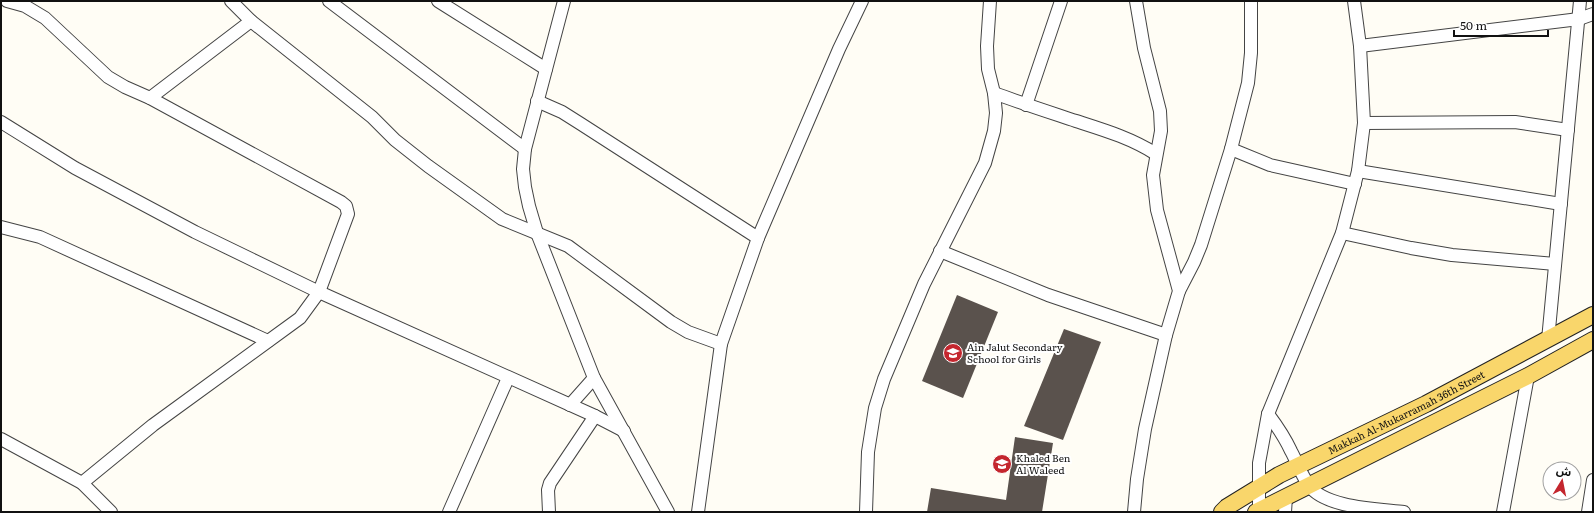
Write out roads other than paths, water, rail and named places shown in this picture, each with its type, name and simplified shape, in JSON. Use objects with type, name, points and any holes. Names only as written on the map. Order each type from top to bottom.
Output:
[{"type":"main road","name":"Makkah Al-Mukarramah 36th Street","points":[[1222,512],[1258,488],[1298,465],[1426,404],[1593,315]]},
{"type":"main road","points":[[1257,511],[1285,504],[1308,486],[1528,376],[1593,340]]},
{"type":"street","points":[[7,1],[25,6],[45,18],[108,77],[125,87],[150,98],[341,202],[346,206],[348,214],[319,292],[300,318],[153,425],[82,483]]},
{"type":"street","points":[[231,1],[251,21],[372,117],[395,140],[428,166],[502,219],[568,246],[588,259],[671,322],[688,332],[721,344]]},
{"type":"street","points":[[329,1],[524,149]]},
{"type":"street","points":[[438,1],[546,69]]},
{"type":"street","points":[[564,1],[524,149],[523,169],[525,187],[537,233],[594,378],[668,512]]},
{"type":"street","points":[[698,512],[721,344],[758,238],[839,49],[862,1]]},
{"type":"street","points":[[866,512],[868,452],[875,408],[884,379],[924,284],[985,163],[994,131],[996,113],[994,93],[988,69],[987,46],[990,1]]},
{"type":"street","points":[[1026,105],[1061,1]]},
{"type":"street","points":[[1136,1],[1144,48],[1160,111],[1160,131],[1153,175],[1157,210],[1179,291]]},
{"type":"street","points":[[1134,512],[1137,479],[1145,429],[1166,335],[1179,291],[1201,245],[1231,149],[1248,83],[1251,53],[1251,1]]},
{"type":"street","points":[[1257,511],[1259,463],[1268,414],[1342,233],[1358,171],[1364,123],[1360,46],[1354,1]]},
{"type":"street","points":[[1548,340],[1580,1]]},
{"type":"street","points":[[1360,46],[1579,20],[1593,14]]},
{"type":"street","points":[[150,98],[251,21]]},
{"type":"street","points":[[994,93],[1118,135],[1139,143],[1156,154]]},
{"type":"street","points":[[537,101],[562,112],[582,124],[758,238]]},
{"type":"street","points":[[1,122],[75,168],[195,232],[319,292],[595,416],[624,431]]},
{"type":"street","points":[[1364,123],[1515,122],[1568,130]]},
{"type":"street","points":[[1231,149],[1270,165],[1355,184]]},
{"type":"street","points":[[1358,171],[1561,204]]},
{"type":"street","points":[[1,227],[40,237],[268,341]]},
{"type":"street","points":[[1342,233],[1452,255],[1555,264]]},
{"type":"street","points":[[940,251],[1048,295],[1166,335]]},
{"type":"street","points":[[1503,512],[1528,376]]},
{"type":"street","points":[[449,512],[508,378]]},
{"type":"street","points":[[570,405],[594,378]]},
{"type":"street","points":[[1268,414],[1285,439],[1308,486],[1322,496],[1335,502],[1350,506],[1404,512]]},
{"type":"street","points":[[549,512],[548,490],[550,483],[595,416]]},
{"type":"street","points":[[1,439],[82,483],[111,512]]},
{"type":"street","points":[[1588,512],[1593,480]]},
{"type":"place","name":"Ain Jalut Secondary School for Girls","points":[[953,353]]},
{"type":"place","name":"Khaled Ben Al Waleed","points":[[1002,464]]}]
